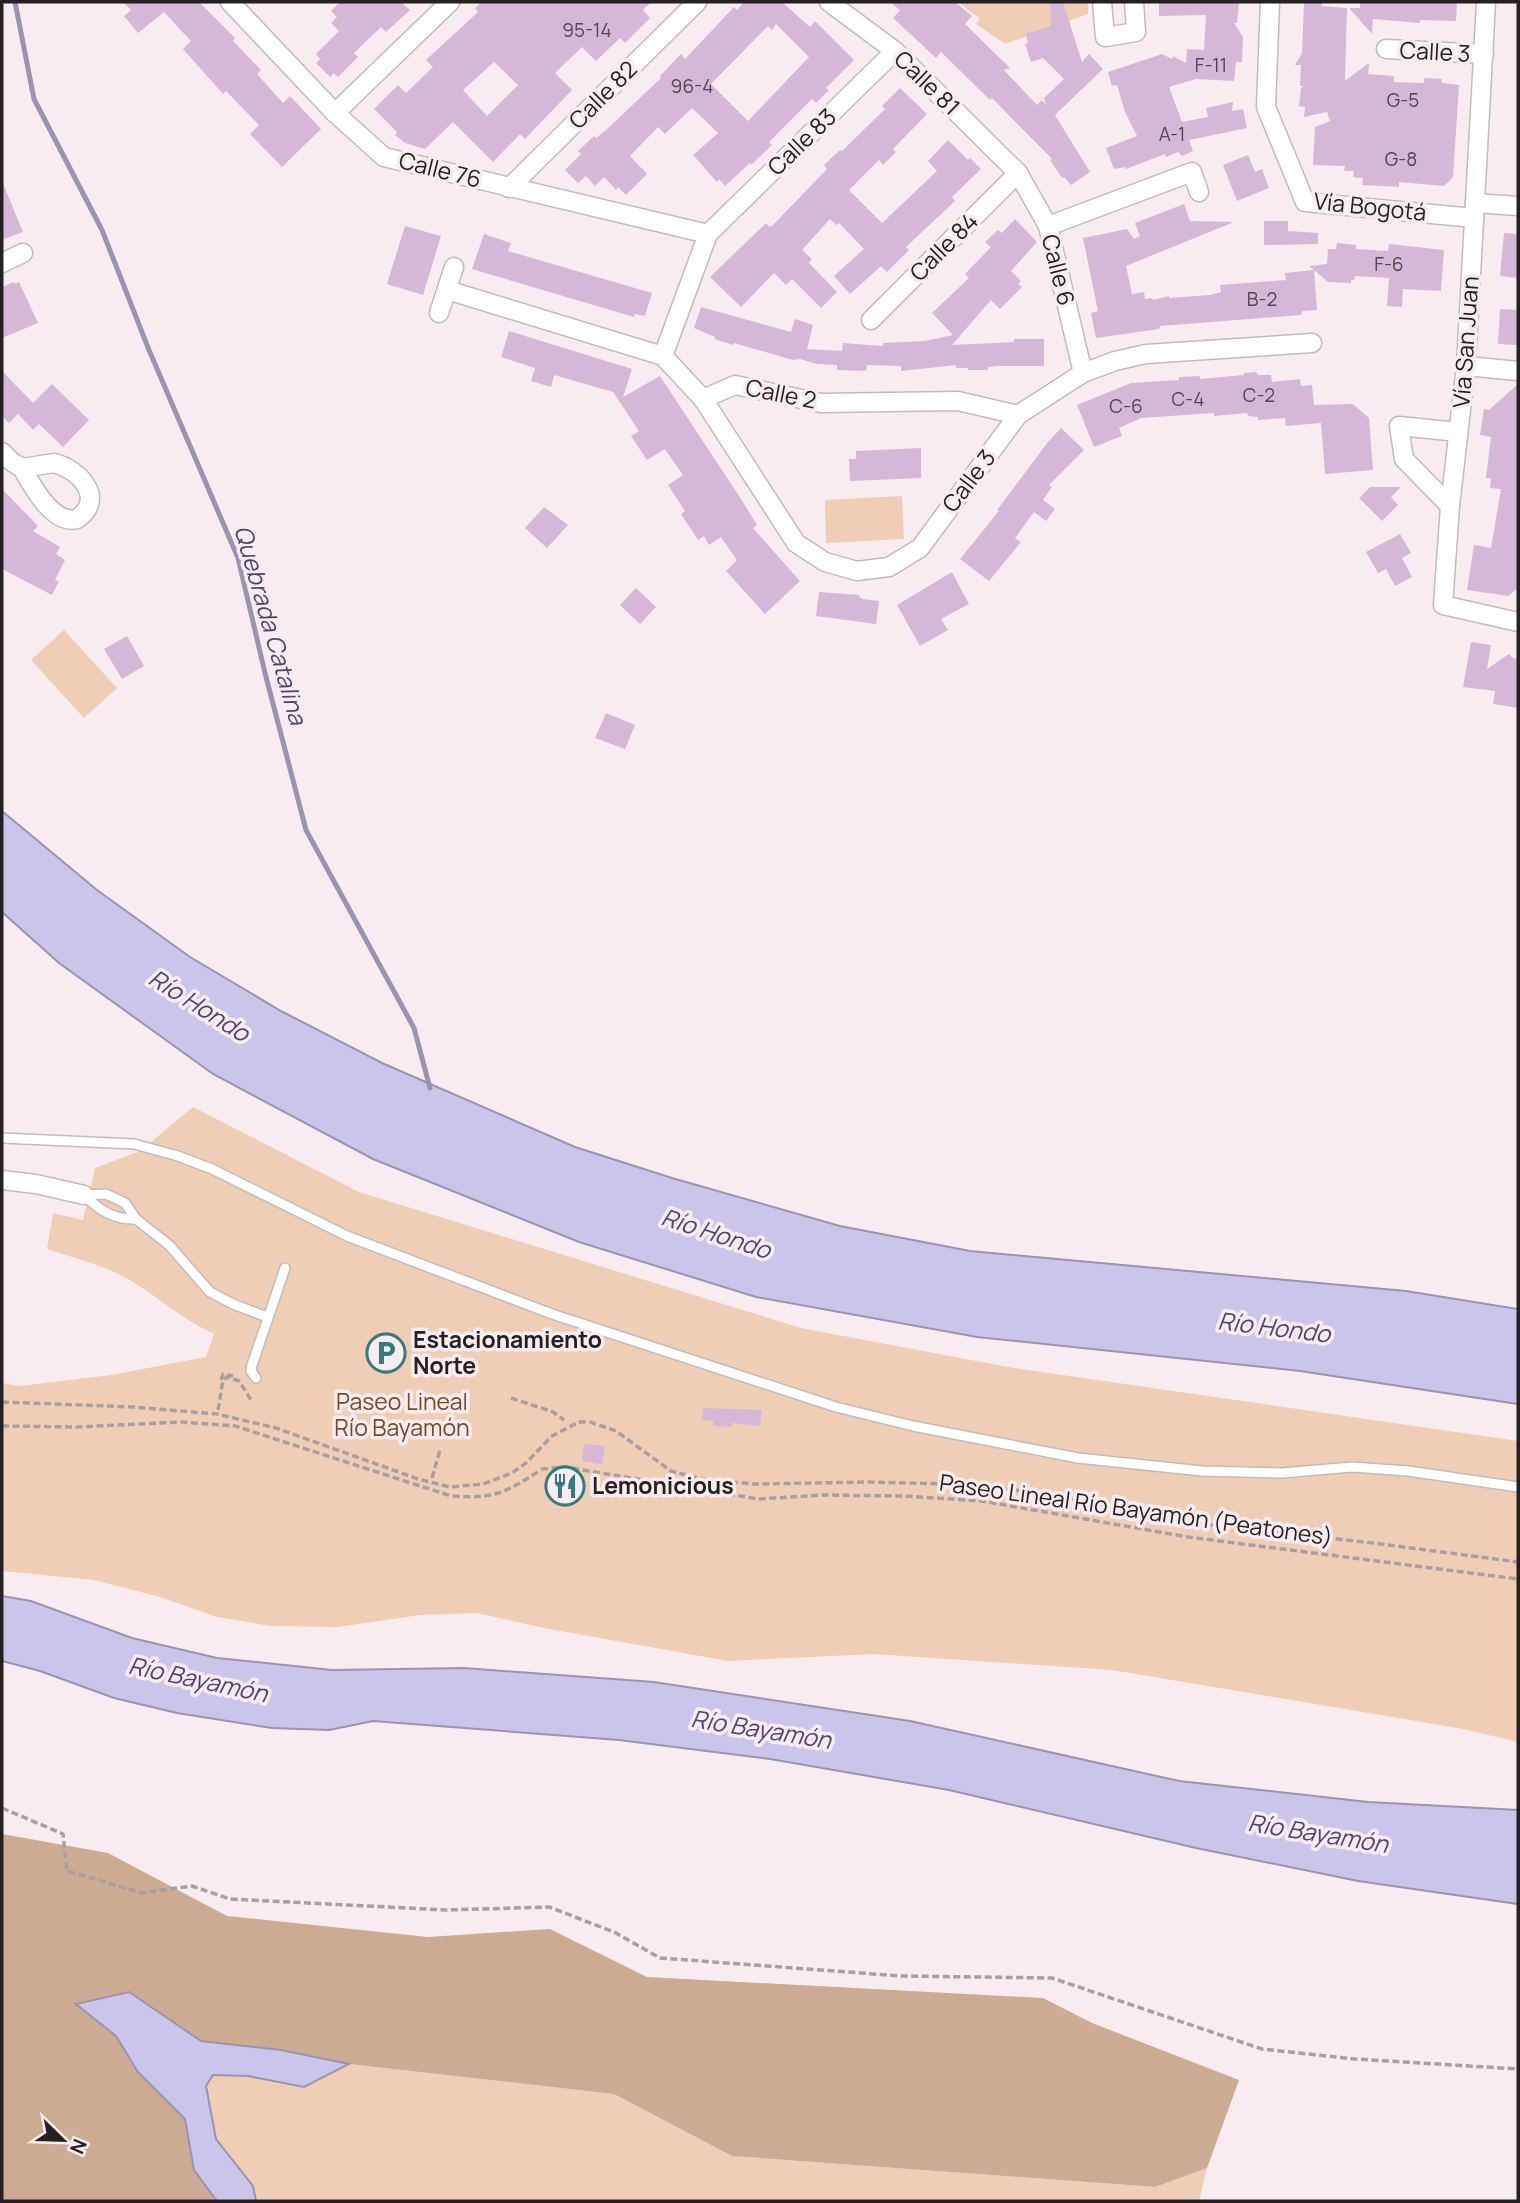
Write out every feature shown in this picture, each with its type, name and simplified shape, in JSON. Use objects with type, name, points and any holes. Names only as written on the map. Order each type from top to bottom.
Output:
[{"type":"street","name":"Calle 76","points":[[230,2],[335,113],[384,157],[708,234]]},
{"type":"street","points":[[335,113],[450,2]]},
{"type":"street","name":"Calle 82","points":[[509,188],[697,2]]},
{"type":"street","name":"Calle 81","points":[[829,2],[895,51],[1018,173]]},
{"type":"street","points":[[1102,2],[1105,37],[1136,33],[1133,2]]},
{"type":"street","name":"Vía Bogotá","points":[[1270,2],[1266,107],[1305,202],[1475,210]]},
{"type":"street","name":"Vía San Juan","points":[[1486,2],[1466,366],[1450,506],[1443,605],[1518,622]]},
{"type":"street","name":"Calle 3","points":[[1386,49],[1484,54]]},
{"type":"street","name":"Calle 83","points":[[708,234],[895,51]]},
{"type":"street","points":[[1048,226],[1192,172],[1199,192]]},
{"type":"street","name":"Calle 6","points":[[1018,173],[1048,226],[1083,373]]},
{"type":"street","name":"Calle 84","points":[[871,320],[1018,173]]},
{"type":"street","points":[[1475,210],[1518,206]]},
{"type":"street","points":[[663,356],[708,234]]},
{"type":"street","points":[[2,262],[23,253]]},
{"type":"street","points":[[439,313],[454,267]]},
{"type":"street","points":[[447,290],[663,356],[703,398]]},
{"type":"street","name":"Calle 3","points":[[703,398],[796,543],[825,562],[856,571],[889,567],[920,548],[1018,415],[1083,373],[1115,361],[1146,354],[1312,343]]},
{"type":"street","points":[[1466,366],[1518,370]]},
{"type":"street","name":"Calle 2","points":[[703,398],[735,385],[821,403],[958,401],[1018,415]]},
{"type":"street","points":[[1450,506],[1404,459],[1399,426],[1458,432]]},
{"type":"street","points":[[2,452],[22,468]]},
{"type":"street","points":[[2,1180],[36,1184],[84,1195]]},
{"type":"lane","points":[[2,1138],[134,1144],[178,1156],[347,1236],[515,1301],[798,1395],[913,1426],[1078,1458],[1202,1471],[1282,1473],[1352,1467],[1408,1471],[1518,1487]]},
{"type":"lane","points":[[84,1195],[97,1193],[117,1197],[125,1203],[136,1219],[169,1245],[210,1292],[267,1317]]},
{"type":"lane","points":[[84,1195],[112,1216],[119,1219],[136,1219]]},
{"type":"lane","points":[[256,1378],[251,1371],[252,1365],[285,1268]]},
{"type":"path","points":[[217,1412],[222,1376],[226,1374],[243,1378]]},
{"type":"path","points":[[217,1412],[223,1380],[227,1377],[239,1381],[251,1400]]},
{"type":"path","points":[[511,1398],[553,1412],[564,1420]]},
{"type":"path","points":[[2,1402],[217,1412],[265,1425],[418,1479],[450,1487],[483,1484],[512,1473],[526,1463],[552,1436],[579,1422],[590,1422],[616,1431],[671,1471],[706,1480],[755,1485],[846,1482],[951,1484],[1021,1490],[1185,1522],[1286,1532],[1518,1562]]},
{"type":"path","name":"Paseo Lineal Río Bayamón (Peatones)","points":[[2,1426],[66,1427],[182,1422],[235,1426],[451,1496],[499,1494],[541,1469],[565,1467],[758,1499],[823,1495],[982,1501],[1188,1537],[1518,1579]]},
{"type":"path","points":[[432,1478],[440,1450]]},
{"type":"path","points":[[2,1808],[63,1834],[66,1871],[142,1893],[192,1886],[230,1899],[446,1910],[549,1907],[614,1931],[660,1958],[901,1976],[1052,1978],[1262,2049],[1355,2059],[1518,2069]]},
{"type":"green space","points":[[958,2],[1088,2],[1088,14],[1005,44],[976,24],[980,19]]},
{"type":"green space","points":[[902,496],[904,539],[826,543],[825,500]]},
{"type":"green space","points":[[64,630],[117,688],[84,718],[31,660]]},
{"type":"green space","name":"Paseo Lineal Río Bayamón","points":[[193,1107],[359,1192],[801,1328],[1014,1368],[1518,1441],[1518,1742],[1458,1728],[1112,1670],[874,1654],[728,1661],[544,1628],[477,1613],[420,1615],[338,1627],[270,1626],[217,1617],[160,1597],[94,1580],[2,1571],[2,1383],[20,1386],[111,1375],[206,1357],[214,1334],[118,1274],[47,1249],[53,1213],[83,1220],[95,1168],[140,1151]]},
{"type":"green space","points":[[349,2064],[614,2094],[732,2156],[1154,2187],[1207,2168],[1199,2201],[256,2201],[253,2186],[216,2139],[206,2086],[213,2075],[248,2076],[304,2087]]},
{"type":"shaded area","points":[[2,1834],[108,1853],[227,1916],[428,1937],[550,1929],[647,1977],[1043,1998],[1092,2023],[1239,2080],[1207,2168],[1155,2187],[732,2156],[614,2094],[349,2064],[281,2050],[201,2041],[129,1992],[77,2004],[116,2036],[138,2072],[185,2119],[194,2170],[217,2201],[2,2201]]},
{"type":"water","name":"Río Hondo","points":[[2,811],[97,890],[190,957],[281,1011],[382,1063],[575,1147],[840,1226],[970,1251],[1406,1291],[1518,1309],[1518,1404],[1300,1371],[977,1337],[756,1297],[579,1242],[373,1159],[213,1074],[59,963],[2,912]]},
{"type":"water","name":"Río Bayamón","points":[[2,1596],[31,1601],[132,1638],[217,1658],[332,1670],[464,1668],[654,1682],[910,1721],[1179,1781],[1368,1802],[1518,1810],[1518,1904],[1358,1881],[1196,1848],[949,1790],[770,1759],[619,1740],[373,1721],[329,1730],[272,1728],[177,1713],[114,1698],[40,1671],[2,1661]]},
{"type":"water","points":[[129,1992],[201,2041],[281,2050],[349,2064],[304,2087],[248,2076],[213,2075],[206,2086],[216,2139],[253,2186],[256,2201],[217,2201],[194,2170],[185,2119],[138,2072],[116,2036],[76,2004]]},
{"type":"building","points":[[123,2],[199,2],[235,38],[233,41],[261,70],[257,74],[283,103],[290,96],[321,129],[282,167],[250,134],[259,125],[226,91],[223,94],[183,49],[191,41],[164,12],[138,33],[124,16],[131,10]]},
{"type":"building","points":[[340,2],[401,2],[410,10],[386,32],[381,27],[354,53],[358,57],[338,77],[334,73],[330,77],[316,63],[320,59],[316,54],[339,31],[331,23],[337,17],[331,11]]},
{"type":"building","points":[[482,2],[651,2],[643,10],[650,18],[625,43],[620,38],[596,61],[582,47],[555,73],[572,90],[525,139],[520,134],[493,162],[453,122],[425,149],[405,143],[374,109],[398,85],[406,93],[433,67],[426,60],[478,12],[475,8]],"holes":[[[494,62],[518,85],[487,116],[463,90]]]},
{"type":"building","points":[[744,2],[782,2],[810,27],[815,21],[854,60],[826,88],[829,90],[816,103],[812,99],[769,142],[772,145],[725,186],[719,179],[717,182],[693,155],[718,133],[692,108],[665,134],[658,127],[630,156],[647,174],[626,195],[618,187],[616,190],[604,177],[595,186],[586,176],[578,183],[565,170],[581,154],[578,151],[594,136],[596,138],[605,131],[661,78],[681,54],[685,59],[734,7],[737,10]],"holes":[[[776,24],[809,57],[748,121],[711,84],[768,26],[772,30]]]},
{"type":"building","points":[[890,2],[955,2],[972,16],[965,24],[1010,68],[1004,70],[1037,105],[1042,100],[1046,105],[1044,98],[1064,79],[1043,58],[1031,62],[1025,44],[1028,43],[1026,34],[1051,26],[1050,2],[1063,2],[1082,62],[1089,54],[1103,69],[1055,115],[1090,172],[1071,185],[1062,178],[1050,160],[1052,159],[992,98],[990,100],[941,52],[936,58],[893,18],[900,10]]},
{"type":"building","points":[[1159,2],[1239,2],[1237,23],[1234,23],[1243,37],[1242,62],[1236,62],[1234,81],[1196,79],[1169,87],[1182,122],[1208,117],[1206,108],[1233,102],[1232,111],[1243,109],[1247,128],[1189,140],[1193,151],[1182,156],[1178,152],[1166,157],[1165,154],[1126,169],[1114,169],[1106,148],[1137,136],[1125,112],[1117,85],[1112,86],[1108,72],[1162,54],[1186,63],[1187,49],[1204,50],[1206,15],[1159,16]]},
{"type":"building","points":[[1304,2],[1322,2],[1321,6],[1347,8],[1345,81],[1369,63],[1368,74],[1394,76],[1394,82],[1424,83],[1424,78],[1442,79],[1442,83],[1459,85],[1453,177],[1444,186],[1399,182],[1399,187],[1362,185],[1363,178],[1353,177],[1354,171],[1344,171],[1345,166],[1313,165],[1315,127],[1330,121],[1327,112],[1304,117],[1305,107],[1299,106],[1301,88],[1304,86],[1300,86],[1301,65],[1295,65],[1302,53]]},
{"type":"building","points":[[1360,2],[1457,2],[1456,21],[1420,20],[1420,23],[1373,19],[1372,34],[1349,8],[1360,8]]},
{"type":"building","points":[[900,88],[927,114],[893,149],[896,152],[883,165],[879,160],[849,190],[882,223],[937,171],[928,161],[948,140],[981,169],[952,197],[955,201],[906,247],[909,250],[887,272],[881,266],[850,294],[834,276],[864,249],[839,223],[836,225],[830,219],[802,250],[812,259],[809,263],[837,292],[821,308],[792,279],[786,285],[774,273],[741,307],[710,277],[766,223],[769,227],[772,226],[827,169],[824,165],[885,109],[882,106]]},
{"type":"building","points":[[1248,155],[1255,172],[1262,169],[1269,188],[1237,201],[1223,165]]},
{"type":"building","points":[[2,181],[23,232],[2,240]]},
{"type":"building","points":[[1184,204],[1190,221],[1234,222],[1126,266],[1132,294],[1144,292],[1145,299],[1153,300],[1169,296],[1210,295],[1221,292],[1220,285],[1286,280],[1285,273],[1314,270],[1317,310],[1302,311],[1301,315],[1160,326],[1159,329],[1096,338],[1091,313],[1098,311],[1083,238],[1127,229],[1134,239],[1140,236],[1135,223]]},
{"type":"building","points":[[1015,219],[1037,242],[1011,271],[1021,281],[1018,284],[1022,287],[1000,309],[991,300],[952,345],[1044,339],[1044,366],[998,366],[988,367],[988,370],[968,370],[956,368],[956,365],[901,371],[901,366],[867,365],[866,371],[837,370],[837,365],[793,360],[734,343],[733,345],[694,328],[701,307],[791,332],[795,319],[813,325],[807,349],[842,351],[843,343],[883,346],[883,343],[925,341],[953,335],[932,313],[969,278],[965,274],[991,247],[985,242],[998,230],[1002,233]]},
{"type":"building","points":[[1264,221],[1288,221],[1288,231],[1318,233],[1318,244],[1264,245]]},
{"type":"building","points":[[405,226],[441,236],[423,295],[387,284]]},
{"type":"building","points":[[1504,233],[1518,234],[1518,278],[1500,276]]},
{"type":"building","points":[[484,234],[511,243],[508,251],[652,293],[645,316],[635,314],[634,317],[472,269]]},
{"type":"building","points":[[1337,243],[1356,245],[1356,249],[1388,251],[1389,244],[1444,250],[1441,291],[1403,289],[1402,307],[1387,306],[1389,278],[1355,276],[1351,283],[1328,282],[1309,266],[1327,264],[1328,249],[1336,249]]},
{"type":"building","points":[[19,282],[38,323],[2,338],[2,287]]},
{"type":"building","points":[[1500,309],[1518,310],[1517,345],[1498,344]]},
{"type":"building","points":[[509,331],[632,369],[623,397],[660,376],[757,525],[753,528],[800,581],[765,614],[726,571],[737,560],[721,537],[709,545],[704,536],[698,540],[681,514],[685,511],[668,485],[683,475],[665,449],[647,460],[631,436],[639,431],[613,392],[554,375],[551,387],[531,381],[535,368],[501,357]]},
{"type":"building","points":[[2,371],[33,403],[52,384],[89,420],[63,447],[39,424],[33,430],[18,414],[9,423],[2,416]]},
{"type":"building","points":[[1256,372],[1258,375],[1271,375],[1272,382],[1300,379],[1301,386],[1312,385],[1314,405],[1353,404],[1369,418],[1373,470],[1325,474],[1321,423],[1286,426],[1285,418],[1258,420],[1258,417],[1248,416],[1247,413],[1141,418],[1119,428],[1122,436],[1094,447],[1077,405],[1131,383]]},
{"type":"building","points":[[1518,384],[1518,588],[1508,596],[1467,590],[1474,545],[1491,548],[1501,489],[1490,488],[1491,478],[1486,478],[1491,437],[1480,435],[1484,409],[1489,410]]},
{"type":"building","points":[[1061,428],[1084,450],[1049,485],[1052,487],[1043,500],[1055,509],[1046,521],[1034,512],[1015,538],[1021,542],[989,581],[960,559]]},
{"type":"building","points":[[921,448],[921,478],[850,481],[849,459],[856,459],[856,451]]},
{"type":"building","points":[[1370,487],[1401,487],[1391,497],[1398,505],[1382,521],[1359,498]]},
{"type":"building","points":[[2,489],[38,526],[33,531],[60,547],[56,554],[65,560],[55,580],[59,581],[52,595],[2,569]]},
{"type":"building","points":[[544,507],[568,525],[547,548],[525,528]]},
{"type":"building","points":[[1400,534],[1411,553],[1402,558],[1412,577],[1395,586],[1386,569],[1378,573],[1366,552]]},
{"type":"building","points":[[952,572],[969,604],[941,619],[948,630],[920,646],[897,605]]},
{"type":"building","points":[[636,588],[656,607],[640,624],[620,605]]},
{"type":"building","points":[[819,592],[860,595],[863,599],[879,601],[876,624],[816,616]]},
{"type":"building","points":[[127,636],[144,666],[122,679],[104,649]]},
{"type":"building","points":[[1471,642],[1491,645],[1487,669],[1509,654],[1518,659],[1518,708],[1493,704],[1495,691],[1463,687]]},
{"type":"building","points":[[606,713],[635,725],[625,749],[595,738]]},
{"type":"building","points":[[703,1408],[762,1410],[760,1426],[732,1423],[732,1427],[713,1426],[713,1421],[702,1420]]},
{"type":"building","points":[[584,1444],[605,1446],[602,1464],[582,1461]]},
{"type":"building","points":[[562,1478],[580,1484],[573,1502],[555,1496]]},
{"type":"waterway","name":"Quebrada Catalina","points":[[15,2],[34,99],[102,230],[149,350],[238,558],[306,830],[414,1028],[430,1088]]},
{"type":"place","name":"Estacionamiento Norte","points":[[386,1353]]},
{"type":"place","name":"Lemonicious","points":[[565,1486]]}]
